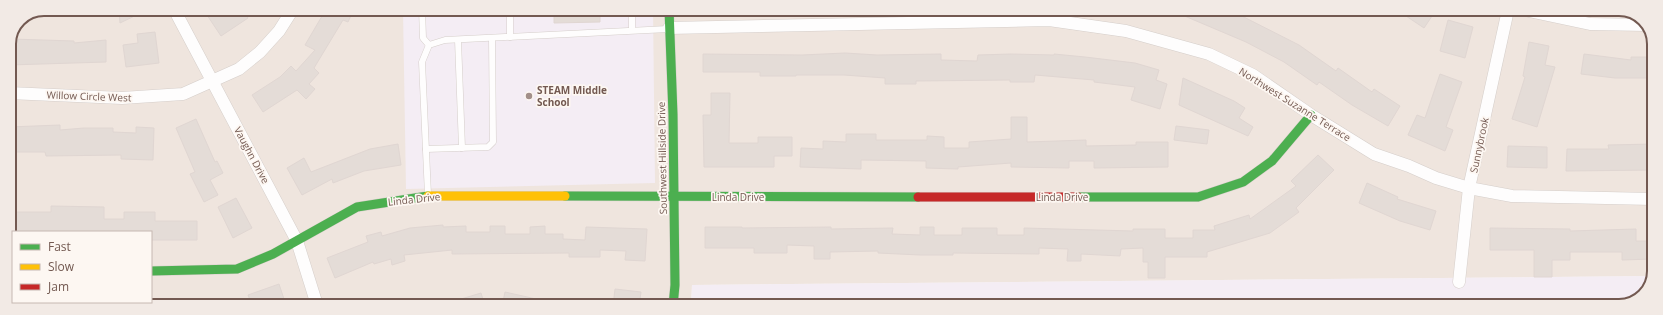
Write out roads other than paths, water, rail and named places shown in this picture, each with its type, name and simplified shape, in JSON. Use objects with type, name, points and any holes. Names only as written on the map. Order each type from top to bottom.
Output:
[{"type":"street","name":"Vaughn Drive","points":[[178,16],[214,81],[297,241],[315,299]]},
{"type":"street","name":"Willow Circle West","points":[[16,93],[122,98],[183,94],[239,69],[260,52],[279,31],[289,16]]},
{"type":"street","name":"Southwest Hillside Drive","points":[[669,16],[673,115],[675,285],[674,299]]},
{"type":"street","name":"Sunnybrook","points":[[1459,282],[1469,188],[1507,16]]},
{"type":"street","points":[[1553,16],[1590,24],[1640,26]]},
{"type":"street","name":"Northwest Suzanne Terrace","points":[[669,28],[1049,20],[1126,31],[1209,54],[1253,76],[1311,115],[1374,154],[1409,166],[1436,178],[1469,188],[1512,196],[1647,199]]},
{"type":"street","name":"Linda Drive","points":[[152,271],[237,269],[273,254],[357,207],[428,196],[1198,198],[1243,182],[1272,161],[1311,115]]},
{"type":"lane","points":[[422,16],[423,38],[429,45]]},
{"type":"lane","points":[[510,16],[510,37]]},
{"type":"lane","points":[[632,16],[632,30]]},
{"type":"lane","points":[[429,45],[445,40],[669,28]]},
{"type":"lane","points":[[426,149],[488,147],[493,142],[492,38]]},
{"type":"lane","points":[[458,40],[462,148]]},
{"type":"lane","points":[[428,196],[422,62],[429,45]]},
{"type":"place","name":"STEAM Middle School","points":[[529,96]]}]
